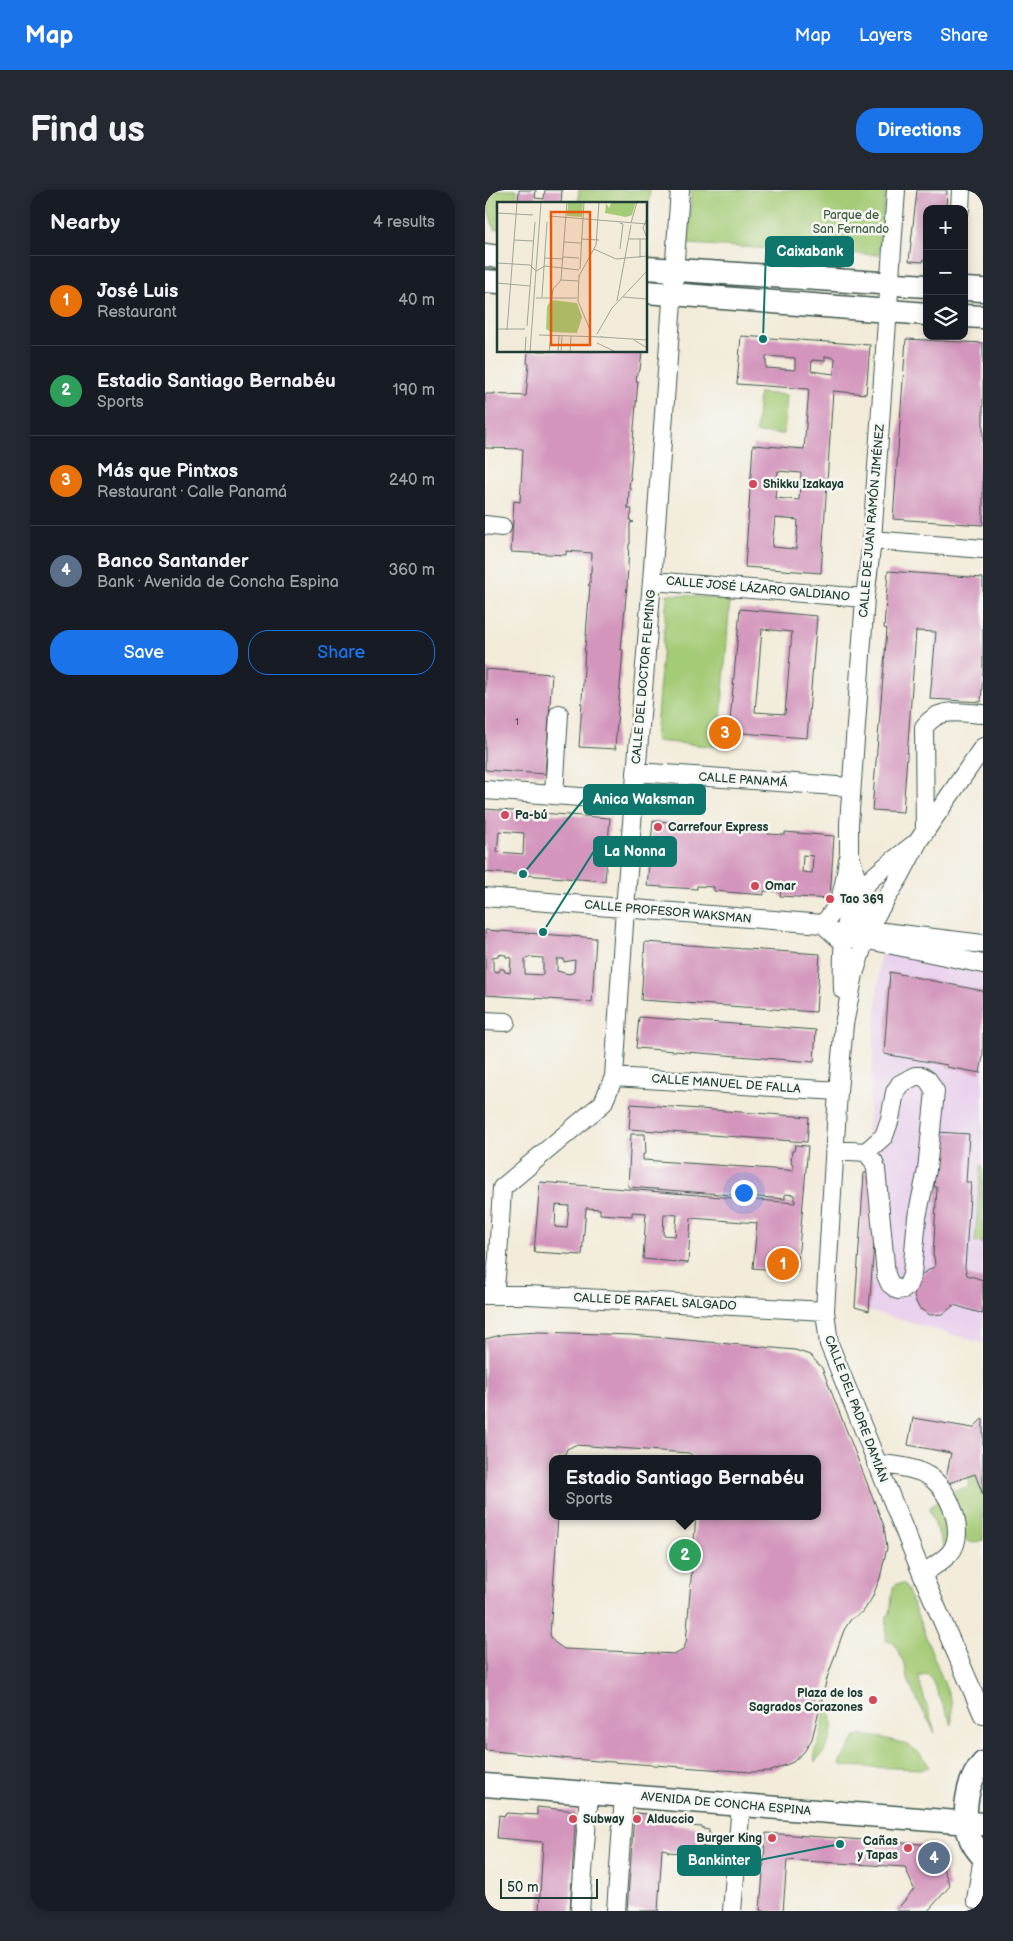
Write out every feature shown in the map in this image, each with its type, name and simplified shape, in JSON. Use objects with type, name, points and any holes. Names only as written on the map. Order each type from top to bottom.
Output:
[{"type":"main road","points":[[647,268],[923,286]]},
{"type":"main road","points":[[968,289],[983,290]]},
{"type":"main road","points":[[647,292],[923,314]]},
{"type":"main road","points":[[968,316],[983,317]]},
{"type":"main road","points":[[982,1761],[970,1788],[977,1822],[972,1842],[983,1857]]},
{"type":"main road","name":"AVENIDA DE CONCHA ESPINA","points":[[485,1785],[977,1822]]},
{"type":"street","name":"CALLE DEL DOCTOR FLEMING","points":[[489,1295],[498,1257],[502,1188],[603,1104],[614,1077],[625,908],[652,581],[679,190]]},
{"type":"street","name":"CALLE DE JUAN RAMÓN JIMÉNEZ","points":[[849,852],[851,787],[865,598],[872,540],[896,190]]},
{"type":"street","points":[[960,205],[961,190]]},
{"type":"street","points":[[872,540],[983,549]]},
{"type":"street","name":"CALLE JOSÉ LÁZARO GALDIANO","points":[[652,581],[865,598]]},
{"type":"street","points":[[922,836],[924,727],[931,718],[944,712],[983,714]]},
{"type":"street","points":[[554,795],[559,714]]},
{"type":"street","name":"CALLE DEL PADRE DAMIÁN","points":[[983,748],[922,836],[866,934],[854,974],[844,1024],[838,1091],[825,1312],[829,1344],[922,1574],[983,1715]]},
{"type":"street","name":"CALLE PANAMÁ","points":[[636,772],[851,787]]},
{"type":"street","points":[[485,790],[634,800]]},
{"type":"street","name":"CALLE DEL PADRE DAMIÁN","points":[[844,1024],[844,942],[848,917],[860,892],[870,881],[922,836]]},
{"type":"street","points":[[844,942],[823,924],[832,914],[840,900],[844,887],[849,852]]},
{"type":"street","name":"CALLE DEL PADRE DAMIÁN","points":[[849,852],[861,863],[867,865],[879,865],[893,861]]},
{"type":"street","name":"CALLE DEL PADRE DAMIÁN","points":[[849,852],[860,892],[862,914],[854,974]]},
{"type":"street","name":"CALLE PROFESOR WAKSMAN","points":[[485,897],[823,924]]},
{"type":"street","points":[[866,934],[983,944]]},
{"type":"street","points":[[866,934],[983,964]]},
{"type":"street","points":[[485,1021],[506,1022]]},
{"type":"street","points":[[835,1150],[866,1152],[884,1136],[890,1119],[895,1092],[900,1084],[915,1076],[922,1076],[928,1080],[935,1091],[927,1170],[917,1217],[912,1275],[904,1289],[898,1290],[890,1284],[886,1275],[876,1169],[874,1162],[866,1152]]},
{"type":"street","name":"CALLE MANUEL DE FALLA","points":[[614,1077],[838,1091]]},
{"type":"street","name":"CALLE DE RAFAEL SALGADO","points":[[489,1295],[528,1295],[825,1312]]},
{"type":"street","points":[[876,1463],[911,1468],[927,1474],[950,1500],[957,1529],[955,1544],[949,1554],[922,1574]]},
{"type":"street","points":[[580,1911],[589,1793]]},
{"type":"street","points":[[616,1911],[624,1796]]},
{"type":"street","points":[[732,1911],[741,1805]]},
{"type":"street","points":[[975,1901],[983,1857]]},
{"type":"shaded area","points":[[887,939],[983,958],[983,1343],[855,1307],[880,958]]},
{"type":"green space","points":[[485,190],[517,190],[516,202],[497,202],[497,229],[494,229],[485,199]]},
{"type":"green space","points":[[579,190],[650,190],[647,231],[647,202],[578,202]]},
{"type":"green space","name":"Parque de San Fernando","points":[[691,190],[886,190],[879,255],[688,244]]},
{"type":"green space","points":[[759,393],[787,395],[784,434],[756,433]]},
{"type":"green space","points":[[667,594],[730,599],[719,747],[655,741]]},
{"type":"green space","points":[[981,1165],[983,1166],[983,1243],[975,1242]]},
{"type":"green space","points":[[975,1474],[983,1496],[983,1540],[973,1543],[967,1541],[964,1535],[952,1491],[968,1487],[969,1476]]},
{"type":"green space","points":[[939,1498],[947,1516],[949,1529],[949,1536],[944,1548],[929,1509]]},
{"type":"green space","points":[[897,1584],[904,1584],[907,1589],[952,1703],[952,1725],[930,1676],[928,1674],[918,1677],[935,1733],[914,1694],[905,1666],[894,1643],[886,1641],[887,1616],[890,1614],[893,1587]]},
{"type":"green space","points":[[826,1700],[832,1718],[832,1732],[824,1751],[815,1762],[814,1752],[821,1736]]},
{"type":"green space","points":[[863,1735],[892,1740],[910,1747],[924,1758],[929,1767],[922,1769],[841,1766],[840,1764],[855,1737]]},
{"type":"building","points":[[519,190],[536,190],[535,198],[544,199],[545,190],[562,190],[561,202],[518,202]]},
{"type":"building","points":[[917,190],[947,190],[946,205],[923,205],[923,262],[909,261]]},
{"type":"building","points":[[741,336],[870,345],[866,394],[833,391],[821,573],[745,567],[753,445],[804,449],[809,389],[737,384]],"holes":[[[766,356],[795,358],[795,370],[766,368]],[[825,356],[835,358],[834,374],[811,371],[812,360],[825,361]],[[778,471],[801,473],[799,500],[775,498]],[[775,518],[798,520],[796,549],[772,547]]]},
{"type":"building","points":[[906,339],[983,343],[983,525],[893,519]]},
{"type":"building","points":[[528,352],[642,352],[640,370],[637,373],[636,381],[638,381],[629,488],[631,490],[629,490],[628,509],[632,509],[630,521],[634,522],[630,523],[616,749],[579,747],[582,703],[580,703],[582,701],[584,649],[590,585],[588,585],[590,583],[589,574],[591,572],[592,553],[566,551],[566,555],[511,552],[514,501],[520,502],[523,449],[485,448],[485,394],[526,396],[529,364],[527,363]]},
{"type":"building","points":[[888,571],[983,578],[983,672],[981,702],[930,699],[936,632],[916,631],[903,812],[872,810],[887,629],[884,628]]},
{"type":"building","points":[[740,609],[817,616],[807,738],[729,732]],"holes":[[[762,629],[792,632],[785,714],[755,712]]]},
{"type":"building","points":[[485,669],[552,674],[545,774],[485,770]]},
{"type":"building","points":[[485,809],[610,818],[605,881],[485,872]],"holes":[[[499,831],[524,833],[523,854],[497,852]]]},
{"type":"building","points":[[653,821],[701,824],[701,828],[718,829],[719,826],[768,831],[768,834],[785,835],[785,832],[834,836],[830,899],[780,896],[781,892],[764,891],[764,895],[714,891],[714,887],[697,886],[697,889],[647,886]],"holes":[[[803,855],[813,856],[812,873],[802,872]]]},
{"type":"building","points":[[485,930],[596,938],[592,1002],[485,995]],"holes":[[[498,954],[511,958],[510,973],[505,972],[504,969],[500,969],[499,972],[493,971],[493,957],[498,956]],[[543,958],[543,975],[525,974],[525,959]],[[557,959],[564,959],[564,962],[575,960],[574,972],[569,974],[557,971]]]},
{"type":"building","points":[[645,942],[820,954],[816,1012],[641,1000]]},
{"type":"building","points":[[890,972],[983,991],[983,1056],[980,1073],[884,1054]]},
{"type":"building","points":[[639,1017],[816,1030],[814,1062],[636,1048]]},
{"type":"building","points":[[631,1104],[809,1117],[807,1142],[629,1129]]},
{"type":"building","points":[[937,1132],[969,1134],[966,1182],[971,1182],[965,1267],[967,1275],[983,1280],[983,1314],[954,1305],[943,1314],[930,1315],[919,1308],[914,1297],[917,1281],[921,1275],[935,1266],[933,1256],[937,1187],[934,1187]]},
{"type":"building","points":[[631,1134],[645,1134],[646,1154],[643,1154],[643,1160],[793,1171],[793,1164],[791,1164],[792,1151],[794,1151],[795,1145],[808,1146],[797,1272],[753,1268],[757,1223],[691,1218],[688,1263],[643,1259],[646,1213],[632,1212],[632,1216],[600,1214],[600,1209],[586,1208],[582,1255],[534,1252],[540,1182],[795,1203],[795,1195],[785,1194],[785,1199],[628,1187]],"holes":[[[556,1205],[569,1206],[567,1228],[555,1227]],[[664,1214],[677,1215],[675,1236],[663,1235]]]},
{"type":"building","points":[[864,1173],[870,1173],[874,1243],[869,1311],[855,1307]]},
{"type":"building","points":[[539,1332],[632,1335],[795,1350],[810,1355],[822,1368],[884,1526],[887,1548],[880,1578],[872,1598],[863,1612],[851,1619],[844,1630],[827,1678],[812,1739],[804,1752],[793,1762],[771,1771],[751,1772],[571,1759],[485,1750],[485,1339],[505,1334]],"holes":[[[575,1445],[689,1453],[692,1455],[821,1455],[821,1520],[696,1520],[686,1643],[683,1650],[676,1654],[564,1649],[554,1642],[550,1635],[558,1520],[549,1520],[549,1455],[565,1455],[567,1449]]]},
{"type":"building","points":[[913,1418],[973,1428],[983,1418],[983,1495],[975,1474],[949,1483],[946,1479],[951,1453],[908,1445]]},
{"type":"building","points":[[537,1807],[576,1811],[570,1911],[539,1911],[543,1842],[497,1838],[499,1815],[505,1816],[506,1813],[537,1815]]},
{"type":"building","points":[[636,1813],[671,1816],[673,1825],[703,1827],[703,1829],[709,1830],[709,1834],[711,1834],[710,1848],[703,1846],[702,1853],[706,1853],[706,1855],[668,1852],[662,1849],[658,1911],[627,1911],[634,1816]]},
{"type":"building","points":[[766,1833],[934,1845],[950,1886],[928,1911],[896,1911],[914,1889],[905,1867],[787,1860],[783,1911],[760,1911]]},
{"type":"place","name":"Caixabank","points":[[763,339]]},
{"type":"place","name":"Shikku Izakaya","points":[[753,484]]},
{"type":"place","name":"Más que Pintxos","points":[[725,733]]},
{"type":"place","name":"Pa-bú","points":[[505,815]]},
{"type":"place","name":"Carrefour Express","points":[[658,827]]},
{"type":"place","name":"Anica Waksman","points":[[523,874]]},
{"type":"place","name":"Omar","points":[[755,886]]},
{"type":"place","name":"Tao 369","points":[[830,899]]},
{"type":"place","name":"La Nonna","points":[[543,932]]},
{"type":"place","name":"José Luis","points":[[783,1264]]},
{"type":"place","name":"Estadio Santiago Bernabéu","points":[[685,1555]]},
{"type":"place","name":"Plaza de los Sagrados Corazones","points":[[873,1700]]},
{"type":"place","name":"Subway","points":[[573,1819]]},
{"type":"place","name":"Alduccio","points":[[637,1819]]},
{"type":"place","name":"Burger King","points":[[772,1838]]},
{"type":"place","name":"Bankinter","points":[[840,1844]]},
{"type":"place","name":"Cañas y Tapas","points":[[908,1848]]},
{"type":"place","name":"Banco Santander","points":[[934,1858]]}]
